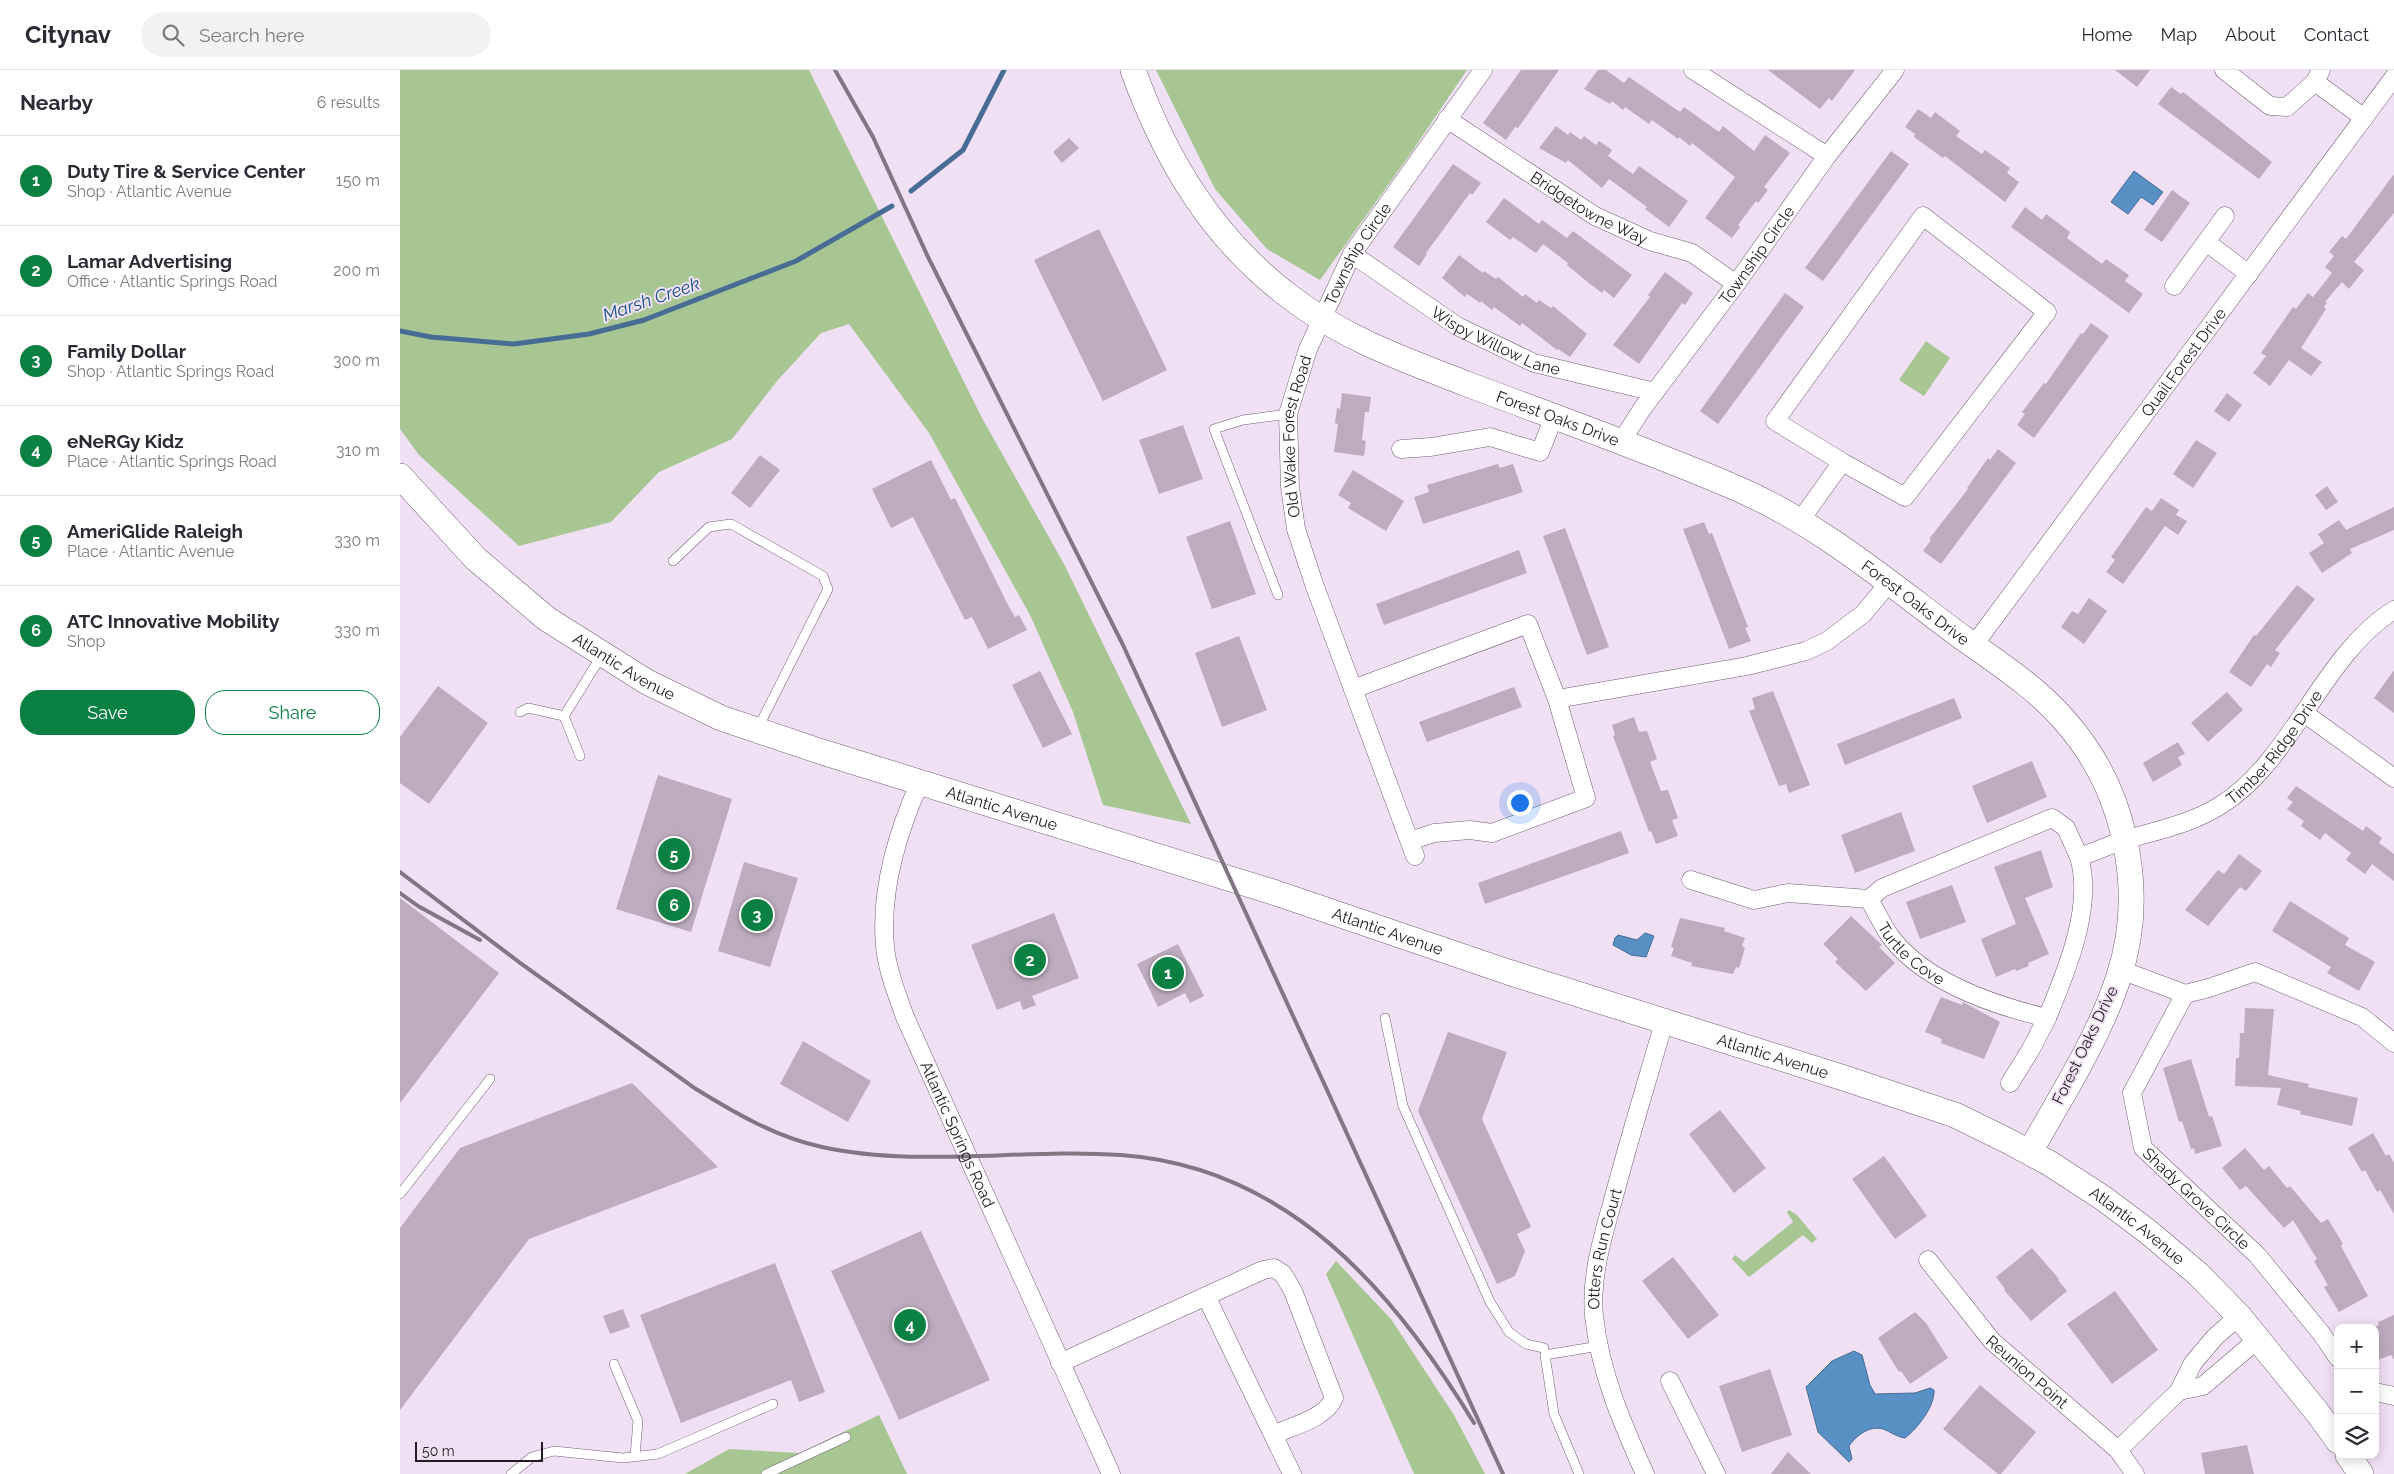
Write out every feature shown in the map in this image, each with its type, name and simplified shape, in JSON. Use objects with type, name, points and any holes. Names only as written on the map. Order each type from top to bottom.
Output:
[{"type":"main road","points":[[1133,70],[1150,115],[1169,156],[1189,190],[1219,230],[1275,285],[1322,319]]},
{"type":"main road","name":"Forest Oaks Drive","points":[[1322,319],[1353,337],[1388,353],[1738,489],[1800,521],[1974,645],[2051,706],[2079,738],[2103,776],[2125,840],[2131,899],[2130,926],[2121,970],[2091,1040],[2030,1152]]},
{"type":"main road","name":"Atlantic Avenue","points":[[400,476],[482,565],[546,618],[647,682],[713,714],[920,782],[1276,893],[1664,1022],[1955,1115],[2030,1152],[2103,1198],[2147,1230],[2198,1274],[2239,1316],[2334,1435]]},
{"type":"main road","points":[[2351,1459],[2361,1474]]},
{"type":"street","name":"Township Circle","points":[[1322,319],[1352,254],[1483,70]]},
{"type":"street","points":[[1693,70],[1827,156]]},
{"type":"street","name":"Township Circle","points":[[1621,442],[1655,392],[1736,284],[1827,156],[1895,70]]},
{"type":"street","points":[[2224,70],[2270,106],[2287,107],[2318,76],[2364,118]]},
{"type":"street","name":"Quail Forest Drive","points":[[1974,645],[2394,78]]},
{"type":"street","name":"Bridgetowne Way","points":[[1447,119],[1595,216],[1650,242],[1692,253],[1736,284]]},
{"type":"street","points":[[1923,216],[2047,312],[1905,497],[1842,462],[1775,421],[1923,216]]},
{"type":"street","points":[[2174,286],[2225,216]]},
{"type":"street","points":[[2206,242],[2249,274]]},
{"type":"street","name":"Wispy Willow Lane","points":[[1352,254],[1457,326],[1534,363],[1655,392]]},
{"type":"street","name":"Old Wake Forest Road","points":[[1322,319],[1308,349],[1288,414],[1290,487],[1296,529],[1314,584],[1412,849],[1443,832],[1470,830],[1492,833],[1586,798],[1557,699]]},
{"type":"street","points":[[1401,449],[1431,447],[1490,437],[1540,452],[1554,417]]},
{"type":"street","points":[[1800,521],[1842,462]]},
{"type":"street","points":[[1353,689],[1528,624],[1557,699],[1747,666],[1806,651],[1827,641],[1863,614],[1889,583]]},
{"type":"street","name":"Timber Ridge Drive","points":[[2125,840],[2165,830],[2222,805],[2249,782],[2304,713],[2335,669],[2363,636],[2394,610]]},
{"type":"street","points":[[2304,713],[2394,778]]},
{"type":"street","name":"Atlantic Springs Road","points":[[920,782],[905,818],[889,880],[884,919],[885,947],[891,978],[905,1017],[1111,1474]]},
{"type":"street","points":[[1691,880],[1754,900],[1788,893],[1869,899],[1882,888],[2052,818],[2066,828],[2084,873],[2081,914],[2066,973],[2047,1018],[2010,1083]]},
{"type":"street","points":[[2079,858],[2125,840]]},
{"type":"street","name":"Turtle Cove","points":[[1869,899],[1890,936],[1913,960],[1930,974],[2006,1008],[2047,1018]]},
{"type":"street","points":[[2121,970],[2185,994],[2255,972],[2362,1017],[2394,1043]]},
{"type":"street","name":"Shady Grove Circle","points":[[2185,994],[2132,1093],[2143,1148],[2257,1255],[2321,1333],[2334,1352]]},
{"type":"street","name":"Otters Run Court","points":[[1645,1474],[1611,1393],[1599,1346],[1594,1289],[1603,1237],[1664,1022]]},
{"type":"street","name":"Reunion Point","points":[[1928,1260],[1992,1341],[2118,1450],[2135,1474]]},
{"type":"street","points":[[1060,1363],[1263,1270],[1274,1268],[1283,1274],[1293,1291],[1334,1398],[1331,1406],[1323,1412],[1275,1434]]},
{"type":"street","points":[[1206,1296],[1275,1434],[1292,1474]]},
{"type":"street","points":[[2118,1450],[2179,1391],[2193,1363],[2215,1337],[2239,1316]]},
{"type":"street","points":[[2179,1391],[2203,1386],[2258,1339]]},
{"type":"street","points":[[1670,1381],[1716,1474]]},
{"type":"street","points":[[2379,1393],[2394,1396]]},
{"type":"lane","points":[[1278,595],[1214,429],[1243,420],[1288,414]]},
{"type":"lane","points":[[673,561],[709,527],[731,524],[823,576],[828,590],[757,730]]},
{"type":"lane","points":[[564,716],[602,655]]},
{"type":"lane","points":[[520,712],[528,708],[564,716]]},
{"type":"lane","points":[[564,716],[580,756]]},
{"type":"lane","points":[[1385,1018],[1403,1106],[1490,1302],[1509,1332],[1526,1344],[1544,1348]]},
{"type":"lane","points":[[400,1194],[490,1079]]},
{"type":"lane","points":[[1579,1474],[1554,1414],[1545,1355],[1599,1346]]},
{"type":"lane","points":[[614,1364],[638,1421],[635,1456]]},
{"type":"lane","points":[[512,1474],[532,1458],[554,1451],[623,1458],[658,1454],[772,1404]]},
{"type":"lane","points":[[766,1474],[787,1470],[846,1437]]},
{"type":"green space","points":[[400,70],[809,70],[982,418],[1064,564],[1191,824],[1103,805],[1073,712],[1030,615],[929,433],[849,324],[821,333],[777,381],[732,439],[659,472],[611,522],[519,546],[419,455],[400,429]]},
{"type":"green space","points":[[1156,70],[1467,70],[1411,153],[1320,280],[1267,249],[1215,189]]},
{"type":"green space","points":[[1926,341],[1950,358],[1924,396],[1899,380]]},
{"type":"green space","points":[[1789,1210],[1797,1215],[1817,1239],[1812,1243],[1803,1235],[1749,1277],[1732,1259],[1735,1255],[1744,1262],[1793,1222],[1787,1212]]},
{"type":"green space","points":[[1336,1261],[1391,1319],[1454,1415],[1485,1474],[1414,1474],[1326,1274]]},
{"type":"green space","points":[[879,1415],[907,1474],[685,1474],[729,1449],[799,1453]]},
{"type":"water","points":[[2134,171],[2163,192],[2153,205],[2141,197],[2128,214],[2111,202]]},
{"type":"water","points":[[1645,933],[1654,936],[1646,957],[1631,955],[1613,945],[1618,935],[1637,940]]},
{"type":"water","points":[[1854,1351],[1862,1355],[1870,1385],[1875,1394],[1915,1393],[1930,1388],[1934,1390],[1934,1396],[1925,1416],[1905,1438],[1883,1429],[1868,1430],[1859,1435],[1849,1446],[1852,1459],[1849,1462],[1818,1432],[1806,1387],[1832,1361]]},
{"type":"building","points":[[1521,70],[1559,70],[1518,128],[1515,127],[1506,140],[1483,123]]},
{"type":"building","points":[[1598,70],[1606,70],[1624,83],[1629,77],[1680,112],[1684,107],[1719,132],[1723,126],[1754,151],[1765,135],[1790,153],[1764,187],[1768,190],[1758,203],[1756,201],[1738,225],[1740,227],[1732,238],[1705,218],[1735,177],[1692,143],[1690,146],[1652,120],[1649,124],[1625,107],[1623,110],[1612,101],[1610,104],[1584,89]]},
{"type":"building","points":[[1768,70],[1855,70],[1832,101],[1829,98],[1820,109]]},
{"type":"building","points":[[2115,70],[2150,70],[2137,87]]},
{"type":"building","points":[[2171,87],[2181,94],[2183,92],[2272,162],[2259,179],[2158,104]]},
{"type":"building","points":[[1918,109],[1931,118],[1935,112],[1960,131],[1956,136],[1982,154],[1985,150],[2010,168],[2007,173],[2019,182],[2005,202],[1945,156],[1943,158],[1914,137],[1915,134],[1905,127]]},
{"type":"building","points":[[1556,126],[1568,135],[1570,132],[1581,140],[1584,136],[1596,145],[1599,141],[1612,150],[1608,156],[1633,174],[1639,166],[1688,201],[1669,227],[1645,209],[1647,207],[1609,179],[1602,188],[1568,160],[1566,163],[1539,148]]},
{"type":"building","points":[[1069,138],[1079,148],[1062,163],[1053,152]]},
{"type":"building","points":[[1891,151],[1909,164],[1823,281],[1805,268]]},
{"type":"building","points":[[1453,164],[1481,183],[1472,195],[1470,193],[1426,253],[1419,266],[1393,247]]},
{"type":"building","points":[[2394,174],[2394,213],[2354,262],[2364,270],[2349,289],[2342,282],[2325,302],[2327,303],[2324,307],[2326,309],[2301,348],[2322,362],[2311,376],[2289,360],[2270,386],[2253,373],[2266,356],[2261,353],[2293,307],[2296,309],[2308,293],[2313,297],[2332,273],[2325,267],[2334,256],[2329,252],[2342,236],[2346,239]]},
{"type":"building","points":[[2172,190],[2190,203],[2162,242],[2144,230]]},
{"type":"building","points":[[1504,198],[1539,224],[1542,220],[1567,238],[1573,231],[1632,275],[1614,298],[1604,290],[1602,293],[1590,284],[1567,265],[1568,263],[1543,244],[1536,253],[1513,237],[1510,240],[1486,222]]},
{"type":"building","points":[[2025,207],[2042,220],[2046,214],[2070,232],[2067,238],[2102,264],[2106,259],[2129,275],[2125,281],[2143,294],[2129,313],[2011,227]]},
{"type":"building","points":[[1099,229],[1167,370],[1103,401],[1034,260]]},
{"type":"building","points":[[1459,255],[1483,273],[1484,271],[1496,279],[1498,277],[1523,297],[1525,294],[1537,303],[1539,300],[1551,308],[1553,306],[1587,334],[1570,357],[1557,350],[1522,323],[1520,326],[1494,307],[1492,310],[1481,301],[1480,303],[1467,294],[1465,297],[1442,278]]},
{"type":"building","points":[[1665,272],[1693,293],[1685,305],[1682,303],[1639,364],[1613,345],[1650,297],[1648,295]]},
{"type":"building","points":[[1785,293],[1804,307],[1718,424],[1700,411]]},
{"type":"building","points":[[2091,323],[2109,336],[2034,438],[2017,425],[2025,414],[2022,412],[2044,383],[2046,384],[2081,333],[2083,334]]},
{"type":"building","points":[[1342,393],[1371,397],[1369,412],[1365,412],[1362,440],[1366,441],[1364,456],[1334,452],[1338,424],[1335,423],[1337,408],[1340,409]]},
{"type":"building","points":[[2227,393],[2242,405],[2229,422],[2214,411]]},
{"type":"building","points":[[1183,425],[1203,479],[1159,494],[1139,440]]},
{"type":"building","points":[[2196,440],[2217,453],[2193,488],[2173,474]]},
{"type":"building","points":[[1998,449],[2016,463],[1941,564],[1923,551],[1931,540],[1929,539],[1968,489],[1988,458],[1990,460]]},
{"type":"building","points":[[760,455],[780,470],[750,508],[731,493]]},
{"type":"building","points":[[931,460],[951,500],[955,498],[1009,607],[1015,617],[1019,615],[1027,630],[988,649],[972,617],[965,620],[913,517],[891,528],[872,489]]},
{"type":"building","points":[[1498,464],[1500,468],[1513,464],[1523,492],[1423,524],[1414,497],[1429,492],[1427,485]]},
{"type":"building","points":[[1353,470],[1404,501],[1386,531],[1348,508],[1351,503],[1338,495]]},
{"type":"building","points":[[2327,486],[2338,502],[2326,510],[2315,495]]},
{"type":"building","points":[[2161,498],[2179,510],[2176,515],[2187,521],[2178,535],[2165,526],[2123,584],[2106,572],[2115,560],[2111,557],[2146,507],[2152,511]]},
{"type":"building","points":[[2394,507],[2394,530],[2350,549],[2352,553],[2322,573],[2309,553],[2324,543],[2318,534],[2339,520],[2346,530]]},
{"type":"building","points":[[1230,521],[1256,594],[1212,609],[1186,537]]},
{"type":"building","points":[[1704,522],[1709,534],[1712,533],[1748,627],[1745,628],[1751,641],[1729,649],[1683,529]]},
{"type":"building","points":[[1565,528],[1609,647],[1587,655],[1543,536]]},
{"type":"building","points":[[1519,550],[1527,573],[1384,625],[1376,604]]},
{"type":"building","points":[[2297,585],[2315,599],[2275,650],[2280,653],[2271,667],[2267,664],[2251,687],[2229,672],[2254,635],[2256,636]]},
{"type":"building","points":[[2089,598],[2107,611],[2084,644],[2061,627],[2072,611],[2078,614]]},
{"type":"building","points":[[1239,636],[1267,710],[1222,727],[1195,653]]},
{"type":"building","points":[[2394,670],[2394,713],[2374,698]]},
{"type":"building","points":[[1040,671],[1072,734],[1043,748],[1012,685]]},
{"type":"building","points":[[438,686],[488,723],[429,804],[400,783],[400,737]]},
{"type":"building","points":[[1514,687],[1522,707],[1427,742],[1419,722]]},
{"type":"building","points":[[1773,691],[1810,785],[1789,793],[1786,784],[1779,786],[1749,711],[1755,709],[1752,698]]},
{"type":"building","points":[[2227,692],[2243,710],[2208,742],[2191,723]]},
{"type":"building","points":[[1954,698],[1962,718],[1845,765],[1837,744]]},
{"type":"building","points":[[1634,717],[1639,732],[1647,731],[1657,759],[1650,762],[1661,791],[1668,790],[1678,818],[1672,820],[1678,836],[1656,844],[1651,831],[1649,832],[1613,736],[1615,735],[1612,725]]},
{"type":"building","points":[[2178,742],[2185,754],[2178,757],[2182,765],[2153,782],[2143,763]]},
{"type":"building","points":[[2032,761],[2047,797],[1987,823],[1972,786]]},
{"type":"building","points":[[658,775],[732,799],[691,932],[616,909]]},
{"type":"building","points":[[2296,786],[2363,831],[2366,826],[2382,838],[2379,843],[2394,854],[2394,881],[2372,864],[2365,874],[2346,860],[2351,853],[2325,833],[2320,840],[2301,826],[2304,821],[2287,809],[2293,802],[2287,798]]},
{"type":"building","points":[[1901,812],[1915,851],[1855,873],[1841,835]]},
{"type":"building","points":[[1621,831],[1629,853],[1485,904],[1478,883]]},
{"type":"building","points":[[2041,850],[2053,887],[2025,898],[2049,954],[2028,963],[2029,966],[2016,971],[2015,969],[1996,977],[1981,939],[2016,924],[1994,867]]},
{"type":"building","points":[[2239,854],[2262,871],[2246,891],[2240,887],[2208,926],[2185,910],[2218,870],[2224,874]]},
{"type":"building","points":[[744,862],[798,878],[770,967],[718,951]]},
{"type":"building","points":[[1952,885],[1966,922],[1920,939],[1906,902]]},
{"type":"building","points":[[400,898],[499,973],[400,1103]]},
{"type":"building","points":[[2290,901],[2349,938],[2345,945],[2375,962],[2359,991],[2327,973],[2331,967],[2272,931]]},
{"type":"building","points":[[1054,913],[1079,978],[1032,996],[1036,1005],[1023,1010],[1020,1001],[997,1010],[971,945]]},
{"type":"building","points":[[1851,916],[1882,945],[1879,947],[1895,963],[1866,991],[1835,962],[1838,959],[1823,944]]},
{"type":"building","points":[[1680,918],[1725,928],[1724,931],[1745,938],[1742,946],[1745,948],[1739,968],[1736,967],[1733,974],[1691,966],[1692,963],[1671,956],[1674,948],[1671,947]]},
{"type":"building","points":[[1178,944],[1204,996],[1190,1003],[1185,993],[1158,1007],[1137,964]]},
{"type":"building","points":[[1941,997],[1962,1005],[1963,1002],[2000,1022],[1984,1059],[1941,1043],[1942,1039],[1925,1032]]},
{"type":"building","points":[[2245,1008],[2274,1009],[2268,1075],[2309,1084],[2308,1087],[2358,1098],[2352,1126],[2300,1114],[2301,1111],[2277,1105],[2281,1088],[2235,1086],[2236,1058],[2239,1058],[2240,1033],[2244,1033]]},
{"type":"building","points":[[1448,1032],[1507,1052],[1482,1119],[1531,1227],[1517,1234],[1525,1251],[1515,1276],[1497,1284],[1418,1111]]},
{"type":"building","points":[[803,1041],[871,1081],[848,1122],[780,1084]]},
{"type":"building","points":[[2191,1059],[2209,1117],[2212,1116],[2222,1146],[2195,1154],[2194,1148],[2191,1149],[2182,1121],[2179,1122],[2163,1068]]},
{"type":"building","points":[[632,1083],[718,1167],[529,1239],[400,1410],[400,1228],[460,1148]]},
{"type":"building","points":[[1720,1110],[1766,1168],[1734,1193],[1689,1134]]},
{"type":"building","points":[[2373,1133],[2386,1156],[2389,1154],[2394,1163],[2394,1214],[2380,1190],[2377,1192],[2365,1170],[2362,1172],[2348,1148]]},
{"type":"building","points":[[2245,1148],[2264,1170],[2269,1166],[2287,1188],[2290,1186],[2321,1223],[2328,1219],[2343,1244],[2341,1246],[2368,1296],[2339,1312],[2324,1287],[2328,1285],[2314,1261],[2317,1259],[2293,1220],[2284,1228],[2246,1186],[2240,1190],[2222,1168]]},
{"type":"building","points":[[1884,1156],[1927,1216],[1895,1239],[1852,1179]]},
{"type":"building","points":[[921,1231],[990,1380],[899,1420],[831,1271]]},
{"type":"building","points":[[2032,1248],[2067,1291],[2031,1321],[2004,1290],[1996,1277]]},
{"type":"building","points":[[1673,1257],[1719,1315],[1688,1339],[1642,1281]]},
{"type":"building","points":[[775,1263],[825,1392],[799,1402],[791,1380],[681,1423],[640,1315]]},
{"type":"building","points":[[2115,1291],[2158,1350],[2112,1384],[2067,1324]]},
{"type":"building","points":[[623,1309],[630,1327],[610,1334],[603,1316]]},
{"type":"building","points":[[1915,1312],[1926,1323],[1948,1358],[1910,1384],[1901,1371],[1899,1372],[1878,1338]]},
{"type":"building","points":[[2394,1315],[2394,1360],[2391,1355],[2379,1360],[2378,1322]]},
{"type":"building","points":[[1770,1369],[1792,1435],[1742,1452],[1719,1386]]},
{"type":"building","points":[[1980,1385],[2036,1432],[2001,1474],[1998,1474],[1943,1429]]},
{"type":"building","points":[[2247,1445],[2254,1474],[2205,1474],[2201,1453]]},
{"type":"building","points":[[1788,1452],[1811,1474],[1771,1474]]},
{"type":"waterway","name":"Marsh Creek","points":[[911,191],[963,150],[1004,70]]},
{"type":"waterway","name":"Marsh Creek","points":[[400,331],[431,337],[514,344],[589,334],[644,320],[796,261],[892,206]]},
{"type":"railway","points":[[835,70],[873,137],[928,257],[1123,645],[1503,1474]]},
{"type":"railway","points":[[400,872],[519,962],[696,1089],[741,1115],[788,1137],[822,1147],[858,1153],[895,1156],[1121,1155],[1181,1165],[1235,1183],[1285,1210],[1330,1244],[1371,1283],[1408,1327],[1474,1423]]},
{"type":"railway","points":[[400,893],[418,906],[480,940]]},
{"type":"place","name":"AmeriGlide Raleigh","points":[[674,854]]},
{"type":"place","name":"ATC Innovative Mobility","points":[[674,905]]},
{"type":"place","name":"Family Dollar","points":[[757,915]]},
{"type":"place","name":"Lamar Advertising","points":[[1030,960]]},
{"type":"place","name":"Duty Tire & Service Center","points":[[1168,973]]},
{"type":"place","name":"eNeRGy Kidz","points":[[910,1325]]}]
